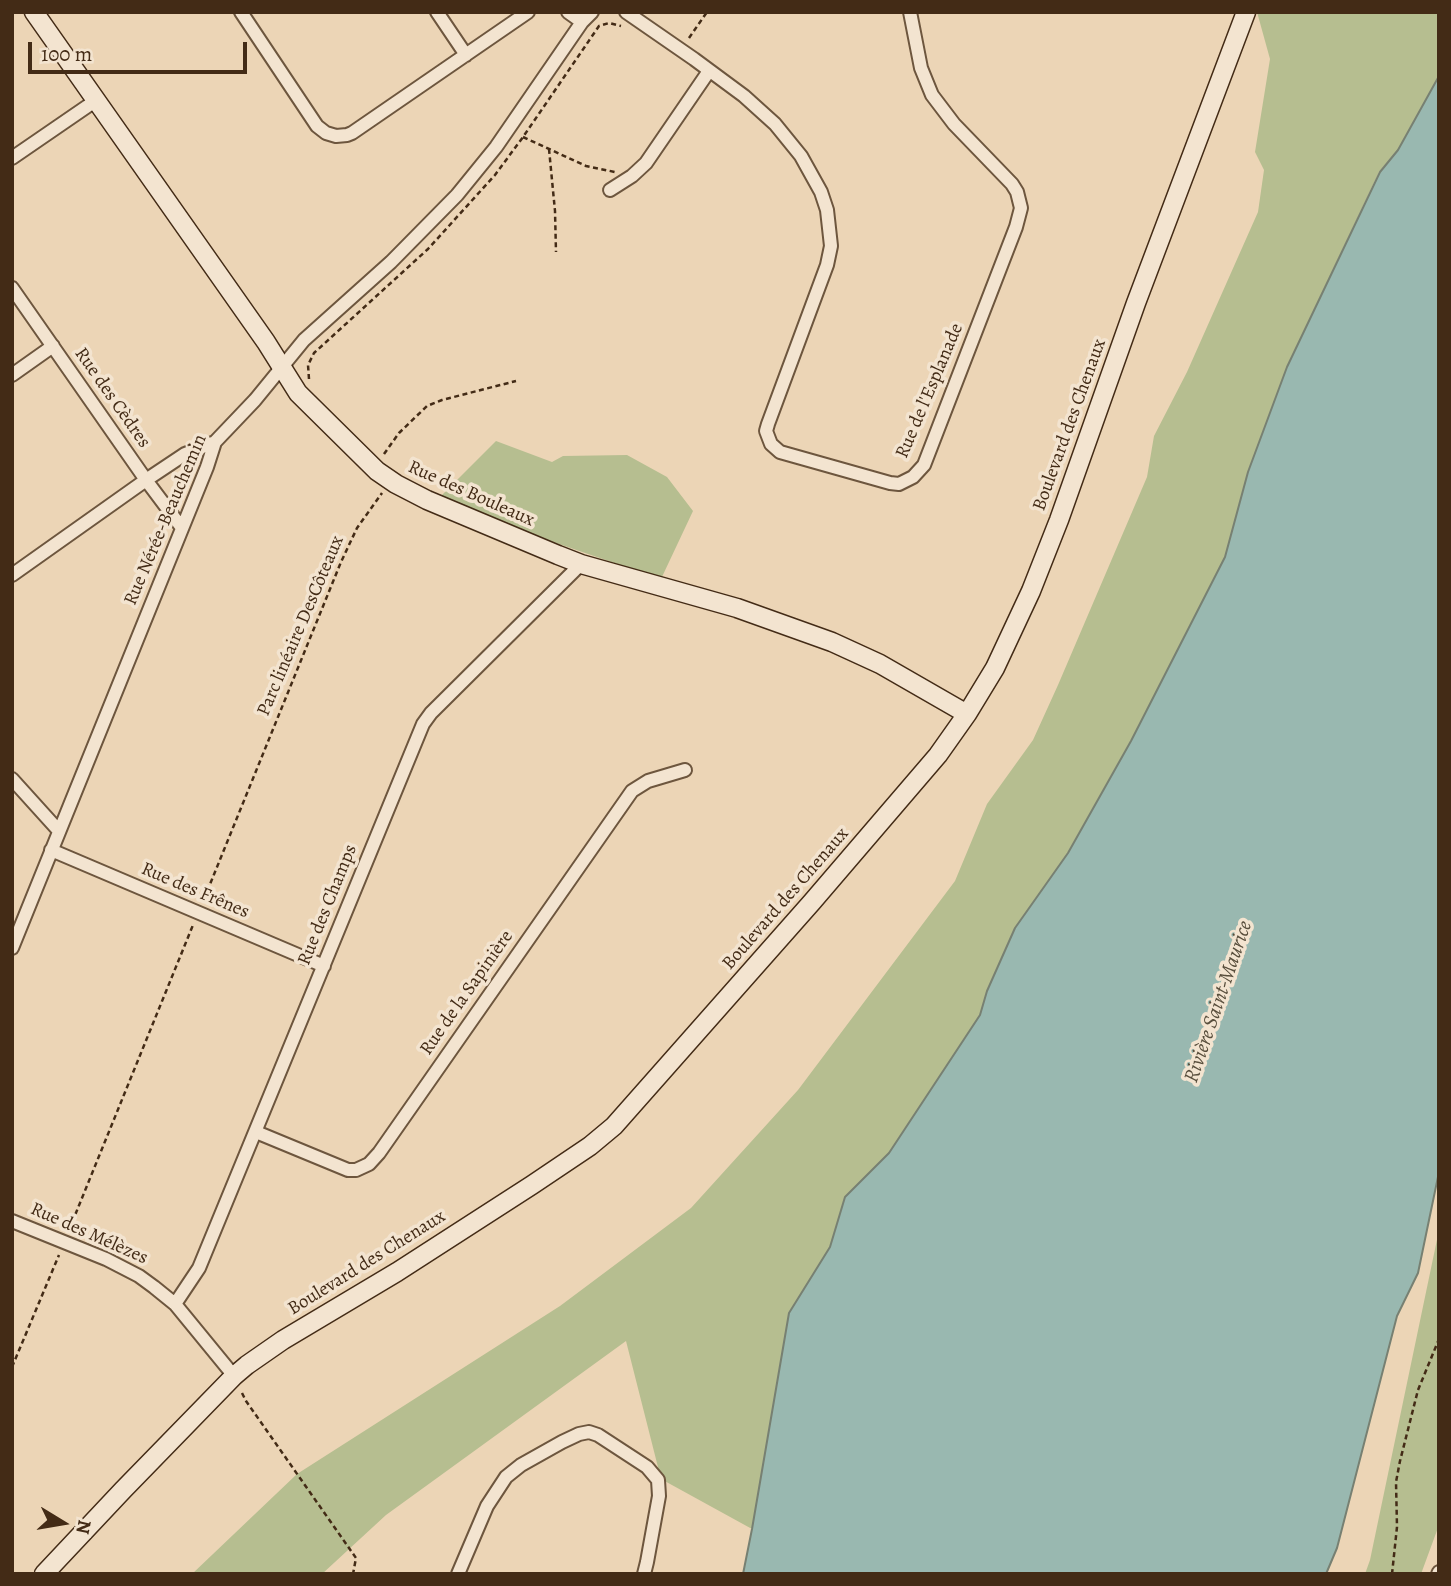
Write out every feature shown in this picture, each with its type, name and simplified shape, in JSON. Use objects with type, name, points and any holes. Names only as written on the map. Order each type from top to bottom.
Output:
[{"type":"street","name":"Rue des Bouleaux","points":[[34,12],[266,342],[304,401],[368,464],[390,481],[427,500],[580,564],[737,608],[806,632],[880,664],[967,713]]},
{"type":"street","points":[[241,12],[317,126],[336,136],[352,133],[528,12]]},
{"type":"street","points":[[437,12],[466,55]]},
{"type":"street","points":[[568,12],[587,17]]},
{"type":"street","name":"Rue de l'Esplanade","points":[[626,12],[760,110],[801,156],[821,192],[829,218],[831,246],[827,265],[768,424],[766,431],[771,444],[780,453],[899,484],[913,477],[924,465],[1021,208],[1017,191],[1012,184],[954,124],[932,95],[921,68],[910,12]]},
{"type":"street","name":"Boulevard des Chenaux","points":[[44,1574],[234,1376],[272,1346],[407,1266],[602,1136],[641,1096],[925,771],[967,713],[995,668],[1031,591],[1246,12]]},
{"type":"street","name":"Rue Nérée-Beauchemin","points":[[12,948],[183,528],[215,442],[255,400],[304,340],[391,262],[457,195],[504,137],[587,17]]},
{"type":"street","points":[[610,190],[646,163],[709,71]]},
{"type":"street","points":[[12,158],[95,101]]},
{"type":"street","name":"Rue des Cèdres","points":[[12,288],[146,480],[183,528]]},
{"type":"street","points":[[12,375],[53,346]]},
{"type":"street","points":[[12,575],[146,480],[189,452],[215,442]]},
{"type":"street","name":"Rue des Champs","points":[[175,1304],[199,1268],[427,718],[580,564]]},
{"type":"street","name":"Rue de la Sapinière","points":[[257,1132],[348,1170],[356,1170],[369,1164],[632,791],[648,781],[684,770]]},
{"type":"street","points":[[12,779],[59,831]]},
{"type":"street","name":"Rue des Frênes","points":[[51,850],[324,967]]},
{"type":"street","name":"Rue des Mélèzes","points":[[12,1221],[106,1259],[154,1287],[175,1304],[234,1376]]},
{"type":"street","points":[[458,1574],[487,1506],[506,1477],[528,1461],[582,1432],[598,1435],[647,1467],[657,1480],[659,1496],[644,1574]]},
{"type":"path","points":[[681,50],[707,12]]},
{"type":"path","points":[[312,385],[307,368],[312,356],[428,249],[495,175],[596,30],[602,24],[609,23],[621,27]]},
{"type":"path","points":[[523,137],[586,166],[632,176]]},
{"type":"path","points":[[549,149],[556,252]]},
{"type":"path","points":[[384,454],[399,433],[432,403],[516,381]]},
{"type":"path","name":"Parc linéaire DesCôteaux","points":[[12,1367],[341,562],[357,528],[390,481]]},
{"type":"path","points":[[1392,1574],[1397,1527],[1396,1482],[1400,1461],[1418,1390],[1439,1339]]},
{"type":"path","points":[[234,1376],[246,1401],[356,1558],[353,1574]]},
{"type":"green space","points":[[1257,12],[1439,12],[1439,76],[1398,150],[1379,172],[1287,367],[1248,472],[1225,557],[1131,741],[1068,853],[1015,928],[987,991],[980,1015],[889,1153],[845,1197],[830,1247],[789,1313],[752,1529],[661,1479],[626,1341],[386,1515],[322,1574],[192,1574],[297,1474],[560,1306],[691,1208],[798,1090],[955,881],[987,804],[1033,740],[1058,685],[1147,477],[1154,436],[1187,372],[1258,212],[1264,170],[1255,152],[1270,59]]},
{"type":"green space","points":[[496,441],[552,462],[563,456],[627,455],[667,477],[693,511],[661,579],[489,520],[438,499]]},
{"type":"green space","points":[[1439,1230],[1439,1525],[1421,1574],[1365,1574],[1370,1560]]},
{"type":"water","name":"Rivière Saint-Maurice","points":[[1439,76],[1439,1172],[1418,1273],[1397,1316],[1337,1548],[1326,1574],[743,1574],[789,1313],[830,1247],[845,1197],[889,1153],[980,1015],[987,991],[1015,928],[1068,853],[1131,741],[1225,557],[1248,472],[1287,367],[1380,172],[1398,150]]}]
